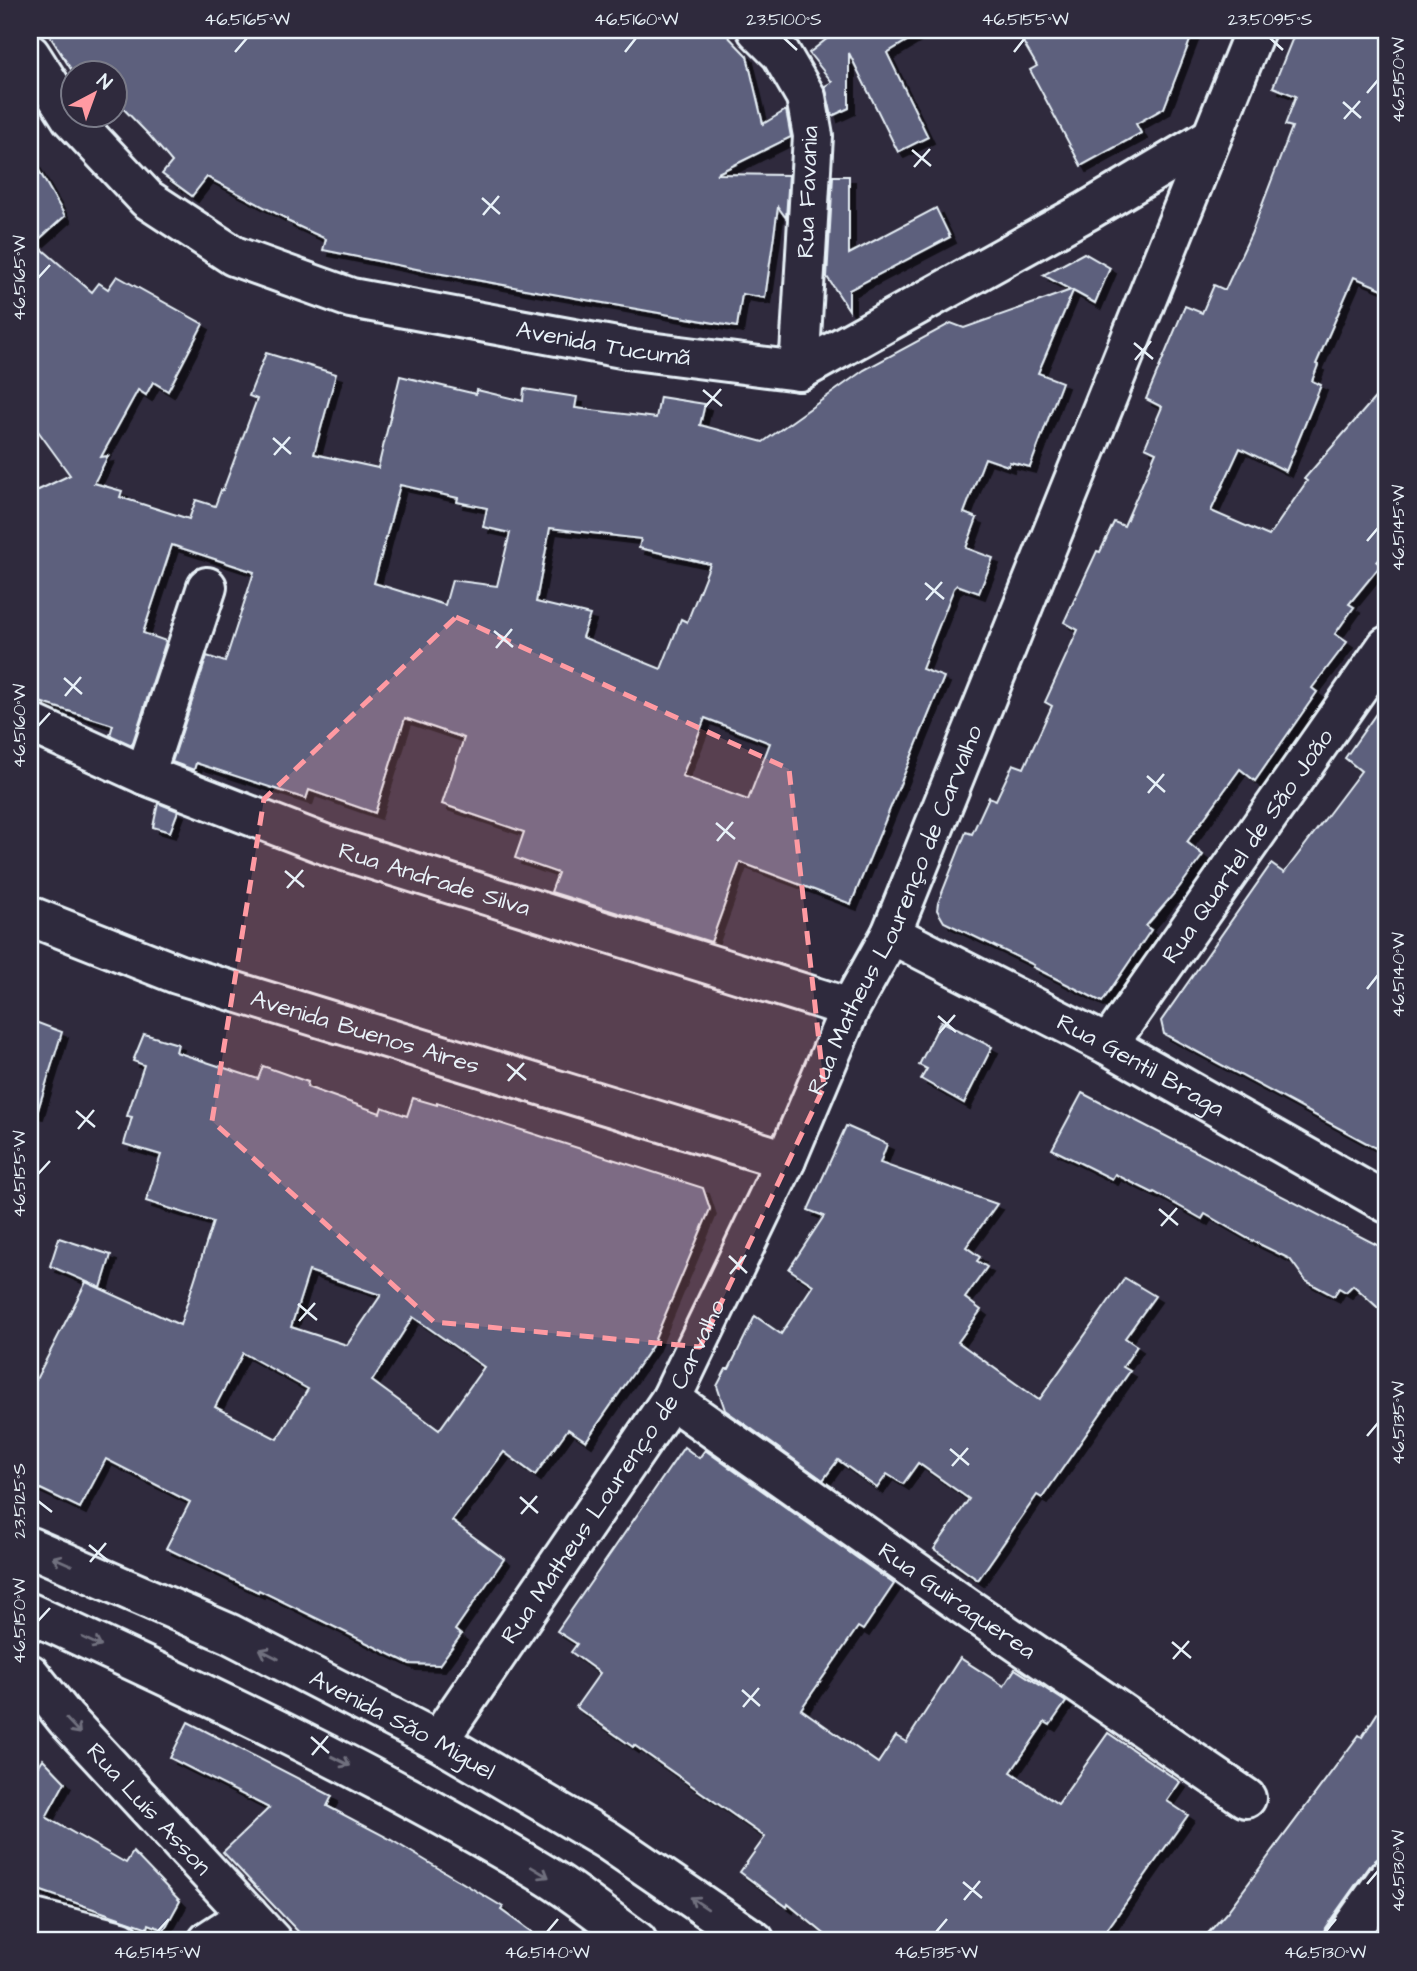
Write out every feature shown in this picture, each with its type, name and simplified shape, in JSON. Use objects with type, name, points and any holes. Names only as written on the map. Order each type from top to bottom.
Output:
[{"type":"street","name":"Rua Favania","points":[[757,30],[781,54],[806,97],[813,136],[799,371]]},
{"type":"street","name":"Rua Matheus Lourenço de Carvalho","points":[[438,1741],[671,1399],[786,1160],[850,1008],[891,934],[1255,30]]},
{"type":"street","name":"Avenida Tucumã","points":[[30,54],[71,118],[147,199],[234,256],[351,298],[632,350],[799,371]]},
{"type":"street","points":[[799,371],[1087,211],[1210,138]]},
{"type":"street","points":[[145,775],[206,587]]},
{"type":"street","name":"Rua Quartel de São João","points":[[1108,1045],[1387,646]]},
{"type":"street","name":"Rua Andrade Silva","points":[[30,723],[145,775],[332,847],[850,1008]]},
{"type":"street","name":"Avenida Buenos Aires","points":[[30,916],[177,974],[786,1160]]},
{"type":"street","name":"Rua Gentil Braga","points":[[891,934],[1108,1045],[1387,1203]]},
{"type":"street","name":"Rua Guiraquerea","points":[[671,1399],[955,1599],[1246,1798]]},
{"type":"street","name":"Avenida São Miguel","points":[[30,1547],[230,1634],[438,1741],[607,1840],[755,1941]]},
{"type":"street","points":[[30,1613],[203,1692],[370,1776],[545,1874],[637,1941]]},
{"type":"street","name":"Rua Luís Asson","points":[[30,1674],[66,1719],[260,1928]]},
{"type":"street","points":[[1343,1941],[1387,1879]]},
{"type":"street","points":[[30,1918],[121,1941]]},
{"type":"street","points":[[208,1941],[260,1928]]},
{"type":"highlighted area","points":[[456,617],[789,769],[824,1087],[700,1347],[434,1322],[212,1121],[264,799]]},
{"type":"building","points":[[46,30],[722,30],[747,56],[763,124],[786,110],[791,137],[716,174],[789,175],[786,218],[778,207],[765,298],[742,294],[737,327],[323,250],[326,239],[207,177],[192,196],[162,174],[172,162],[130,115],[130,60],[65,60]]},
{"type":"building","points":[[838,30],[925,30],[887,53],[928,137],[898,152],[849,53],[849,108],[832,116],[825,86],[832,82],[809,53]]},
{"type":"building","points":[[1016,30],[1194,30],[1164,108],[1136,124],[1141,133],[1081,166],[1030,70],[1037,66]]},
{"type":"building","points":[[1296,30],[1387,30],[1387,291],[1354,277],[1316,364],[1318,365],[1312,381],[1321,385],[1286,471],[1240,448],[1211,511],[1269,536],[1307,481],[1304,479],[1387,384],[1387,550],[1377,562],[1381,565],[1349,604],[1354,607],[1335,634],[1347,642],[1312,688],[1317,692],[1255,781],[1240,769],[1187,842],[1203,855],[1146,926],[1151,930],[1102,1002],[1033,967],[1034,965],[944,922],[937,910],[938,903],[966,832],[972,834],[989,797],[996,800],[1013,764],[1024,768],[1052,706],[1045,702],[1078,630],[1064,622],[1097,551],[1100,552],[1114,522],[1124,526],[1156,452],[1145,447],[1162,407],[1146,399],[1185,306],[1202,313],[1214,285],[1225,290],[1251,234],[1292,127],[1285,125],[1296,96],[1273,87]]},
{"type":"building","points":[[30,155],[65,216],[35,243],[92,292],[99,283],[108,289],[117,276],[203,324],[168,391],[153,382],[146,395],[138,390],[101,457],[108,456],[94,483],[122,491],[120,497],[189,519],[196,500],[215,506],[223,490],[257,399],[249,396],[266,353],[336,374],[314,454],[378,468],[400,376],[476,394],[477,390],[523,401],[524,389],[577,397],[575,408],[656,418],[660,397],[705,404],[700,425],[763,442],[864,370],[951,323],[964,328],[1071,290],[1043,275],[1084,253],[1110,268],[1095,303],[1073,291],[1038,373],[1062,382],[1030,467],[1010,462],[1008,466],[985,458],[964,513],[977,518],[966,548],[993,558],[979,593],[957,585],[954,588],[922,669],[944,677],[851,904],[740,862],[711,942],[551,892],[558,873],[515,858],[524,832],[442,804],[464,738],[405,718],[375,813],[309,790],[306,799],[196,763],[194,770],[172,762],[207,656],[225,662],[254,572],[172,545],[143,633],[166,641],[132,745],[110,735],[113,725],[30,699],[30,494],[70,475],[30,420]],"holes":[[[400,485],[458,498],[457,502],[487,508],[483,527],[510,533],[497,586],[452,580],[445,605],[374,583]],[[550,528],[641,539],[639,548],[710,564],[687,622],[681,619],[661,669],[582,637],[590,615],[536,602]],[[705,718],[770,743],[748,800],[682,776]]]},
{"type":"building","points":[[833,176],[849,176],[849,254],[936,208],[950,237],[849,290],[849,310],[827,277]]},
{"type":"building","points":[[1387,698],[1387,1154],[1164,1034],[1161,1021],[1271,864],[1284,873],[1361,771],[1345,758]]},
{"type":"building","points":[[158,803],[178,811],[170,832],[153,827]]},
{"type":"building","points":[[30,1020],[62,1032],[37,1113],[30,1112]]},
{"type":"building","points":[[941,1021],[992,1047],[964,1103],[921,1079],[927,1069],[919,1065]]},
{"type":"building","points":[[144,1034],[178,1044],[176,1052],[258,1079],[263,1066],[308,1082],[307,1087],[380,1113],[382,1107],[407,1116],[413,1098],[437,1103],[703,1188],[710,1209],[652,1346],[586,1441],[568,1429],[535,1475],[504,1452],[452,1521],[504,1559],[455,1630],[461,1635],[439,1665],[410,1664],[166,1548],[190,1502],[106,1459],[80,1508],[30,1484],[30,1391],[86,1282],[180,1325],[213,1222],[146,1201],[161,1155],[124,1144],[132,1117],[127,1116],[144,1065],[133,1061]],"holes":[[[309,1271],[381,1295],[347,1345],[291,1327]],[[413,1317],[484,1367],[439,1430],[372,1381]],[[243,1353],[308,1389],[277,1439],[215,1407]]]},
{"type":"building","points":[[1082,1093],[1387,1250],[1387,1316],[1353,1285],[1346,1292],[1339,1288],[1334,1296],[1306,1281],[1290,1259],[1205,1214],[1202,1219],[1154,1192],[1115,1174],[1112,1179],[1052,1149]]},
{"type":"building","points":[[846,1126],[887,1144],[880,1163],[997,1204],[966,1247],[980,1257],[977,1261],[987,1267],[965,1298],[981,1310],[958,1342],[1039,1400],[1125,1278],[1155,1296],[1125,1338],[1137,1346],[1123,1367],[1130,1371],[1042,1498],[1037,1495],[978,1580],[934,1549],[969,1499],[918,1463],[903,1484],[887,1474],[877,1488],[838,1460],[823,1480],[725,1410],[717,1386],[726,1369],[729,1369],[755,1316],[781,1334],[813,1285],[789,1269],[824,1216],[808,1210]]},
{"type":"building","points":[[59,1238],[111,1255],[101,1288],[50,1266]]},
{"type":"building","points":[[684,1447],[699,1458],[705,1450],[894,1584],[863,1630],[858,1627],[801,1709],[878,1763],[896,1736],[906,1742],[960,1658],[1004,1686],[1015,1669],[1066,1702],[1050,1725],[1045,1722],[1011,1772],[1058,1804],[1108,1733],[1180,1782],[1167,1801],[1188,1815],[1099,1941],[833,1941],[788,1904],[787,1907],[740,1872],[765,1837],[576,1707],[600,1673],[571,1652],[577,1644],[557,1631]]},
{"type":"building","points":[[1387,1698],[1387,1857],[1377,1859],[1369,1866],[1325,1928],[1322,1941],[1201,1941],[1227,1912],[1359,1735],[1362,1737]]},
{"type":"building","points":[[188,1722],[332,1796],[327,1806],[388,1838],[503,1907],[501,1910],[544,1941],[307,1941],[223,1852],[269,1808],[170,1758]]},
{"type":"building","points":[[43,1759],[65,1782],[46,1817],[126,1863],[133,1852],[180,1901],[164,1930],[149,1924],[148,1928],[30,1887],[30,1779]]}]
